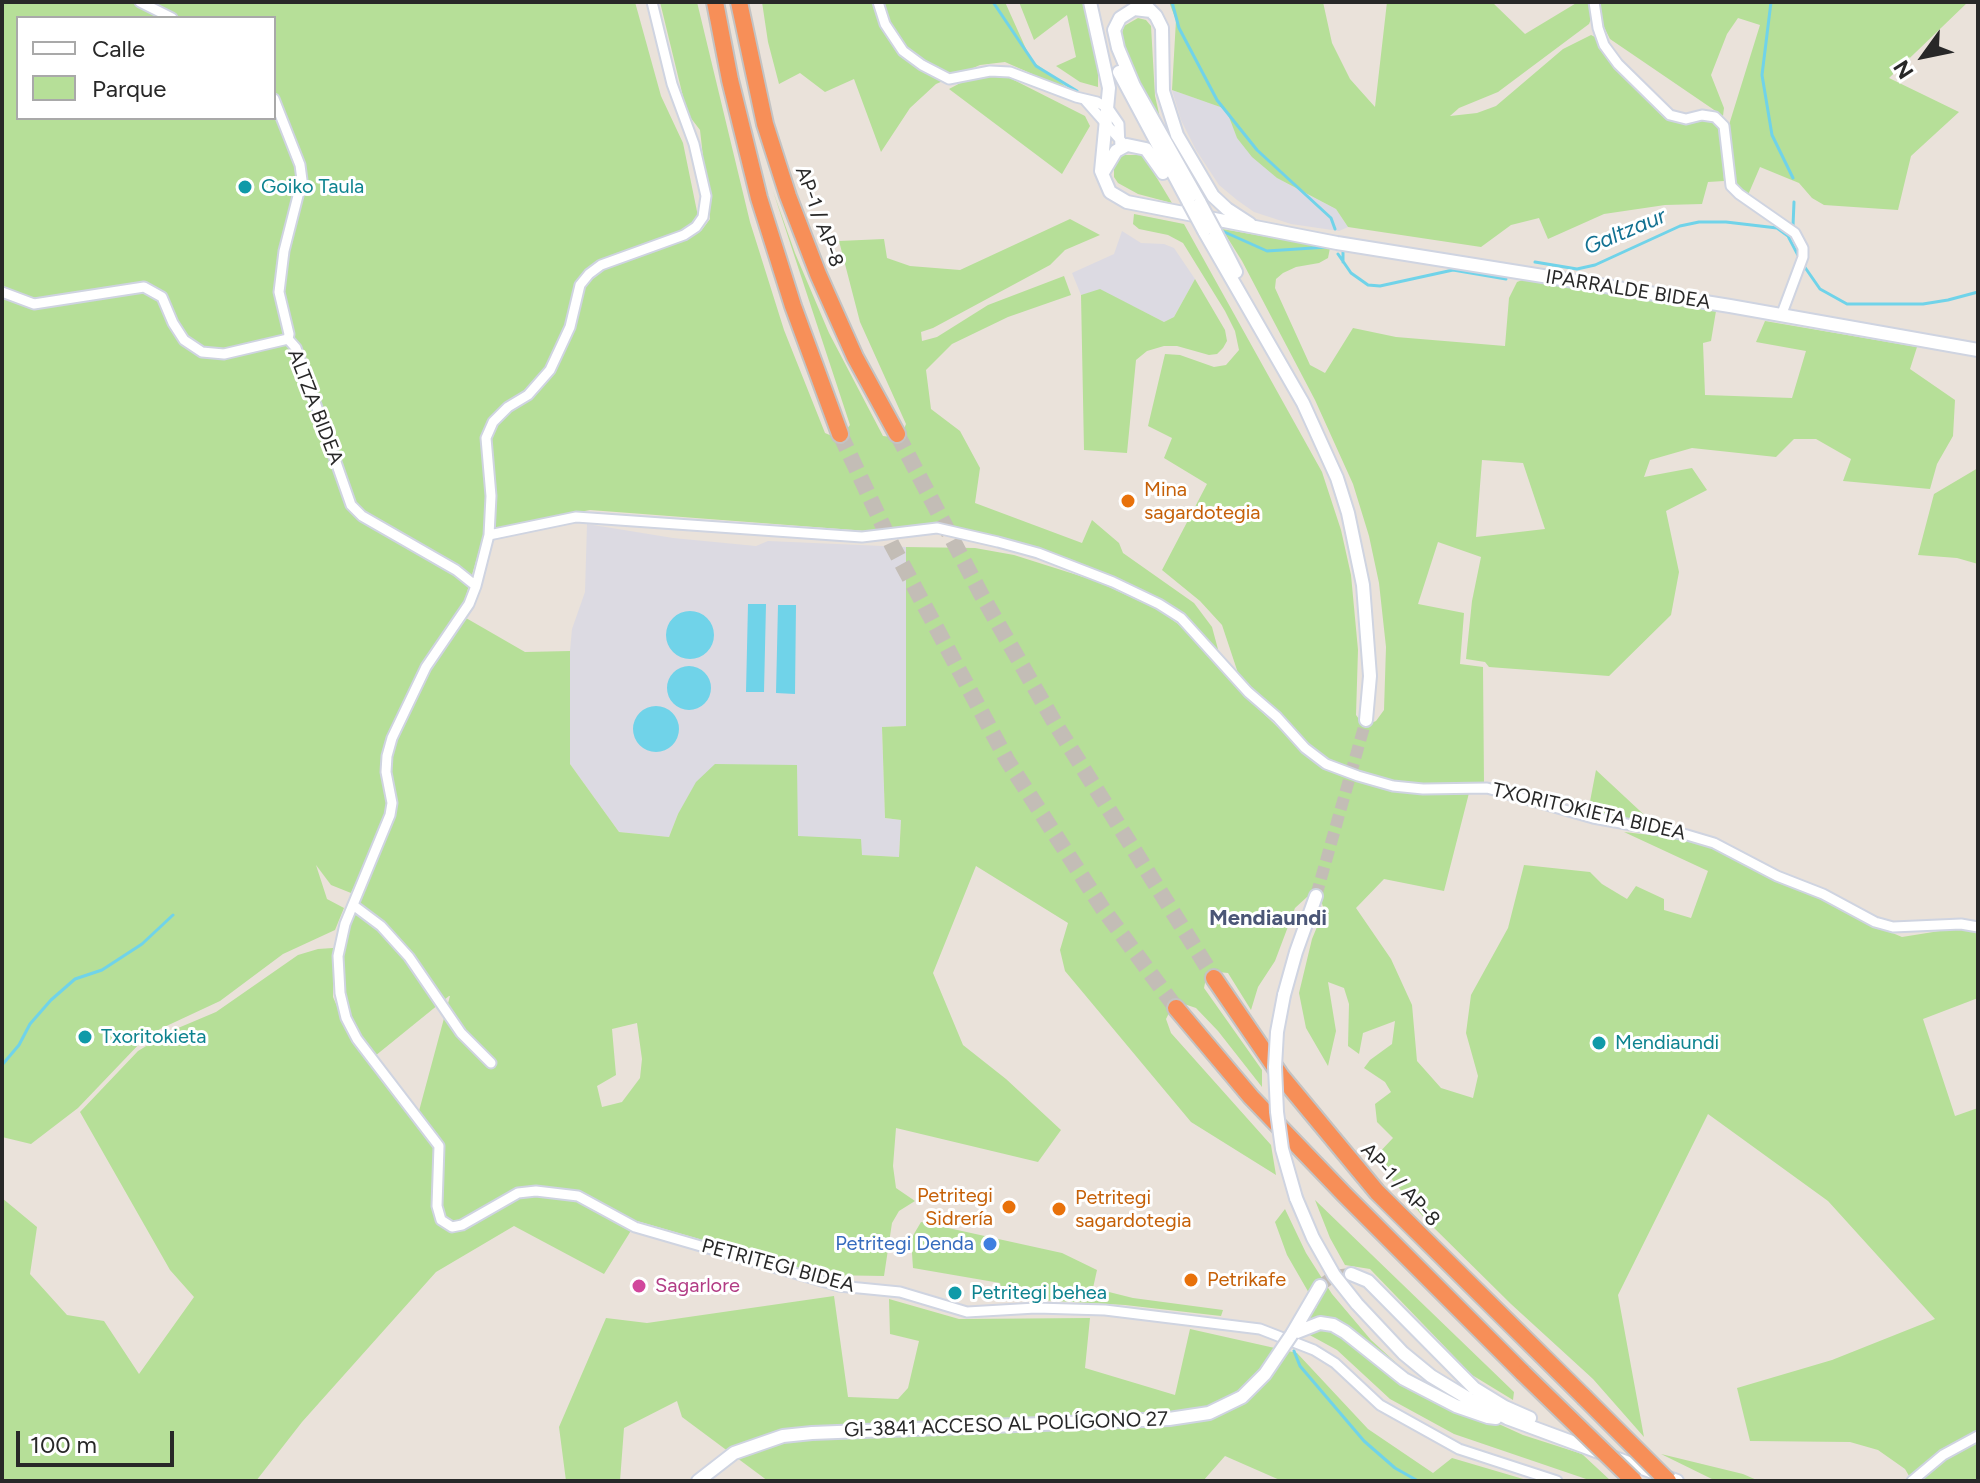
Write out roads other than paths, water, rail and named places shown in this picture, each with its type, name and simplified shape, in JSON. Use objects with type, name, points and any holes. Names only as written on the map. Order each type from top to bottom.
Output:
[{"type":"highway","points":[[715,2],[730,80],[759,198],[793,306],[840,434]]},
{"type":"highway","name":"AP-1 / AP-8","points":[[739,2],[765,124],[788,196],[855,357],[897,434]]},
{"type":"highway","name":"AP-1 / AP-8","points":[[1214,978],[1281,1076],[1377,1192],[1668,1481]]},
{"type":"highway","points":[[1176,1008],[1251,1097],[1334,1185],[1634,1481]]},
{"type":"main road","points":[[1090,2],[1109,88],[1101,163],[1110,192],[1122,200],[1191,206],[1217,220]]},
{"type":"main road","points":[[1099,2],[1109,45],[1125,88],[1191,206],[1217,220],[1248,217],[1278,231]]},
{"type":"main road","points":[[1191,206],[1118,48],[1114,30],[1120,18],[1134,9],[1147,6],[1159,21],[1163,38],[1163,91],[1177,135],[1213,196],[1217,220],[1242,294],[1322,441],[1337,478],[1357,549],[1363,585],[1370,676],[1366,720]]},
{"type":"main road","points":[[1104,178],[1107,163],[1123,145],[1146,149],[1191,206],[1217,220],[1278,231]]},
{"type":"main road","points":[[1197,169],[1272,357],[1290,380]]},
{"type":"main road","points":[[1210,214],[1213,196]]},
{"type":"main road","name":"IPARRALDE BIDEA","points":[[1278,231],[1978,350]]},
{"type":"main road","points":[[1316,896],[1284,995],[1277,1032],[1276,1097],[1282,1149],[1296,1198],[1313,1238],[1334,1275],[1377,1328],[1431,1376],[1469,1399],[1507,1418],[1677,1481]]},
{"type":"main road","points":[[1351,1274],[1368,1281],[1474,1388],[1556,1435]]},
{"type":"main road","name":"GI-3841 ACCESO AL POLÍGONO 27","points":[[698,1481],[734,1453],[783,1436],[1169,1419],[1209,1413],[1242,1397],[1265,1374],[1320,1286]]},
{"type":"main road","points":[[1292,1334],[1320,1323],[1333,1325],[1386,1367],[1422,1389],[1488,1417],[1507,1418]]},
{"type":"street","points":[[140,2],[168,16]]},
{"type":"street","points":[[491,1063],[461,1033],[409,957],[381,926],[353,905],[390,815],[392,803],[386,772],[392,738],[426,667],[469,604],[476,586],[489,535],[491,496],[486,438],[493,422],[508,407],[528,395],[550,370],[570,327],[580,285],[601,265],[684,235],[696,227],[703,217],[706,196],[694,144],[663,53],[652,2]]},
{"type":"street","points":[[878,2],[885,24],[903,51],[922,65],[949,79],[990,71],[1010,72],[1088,100],[1108,108],[1119,124],[1123,145]]},
{"type":"street","points":[[1594,2],[1604,45],[1618,64],[1670,115],[1686,119],[1702,115],[1715,117],[1724,126],[1731,186],[1795,233],[1803,248],[1801,262],[1781,316]]},
{"type":"street","points":[[1088,100],[1109,88]]},
{"type":"street","points":[[1088,100],[1123,145]]},
{"type":"street","points":[[276,104],[300,165],[302,180],[284,251],[279,292],[288,339]]},
{"type":"street","name":"ALTZA BIDEA","points":[[2,292],[34,304],[144,287],[162,297],[184,340],[202,352],[224,354],[288,339],[296,348],[351,505],[362,516],[456,570],[476,586]]},
{"type":"street","name":"TXORITOKIETA BIDEA","points":[[489,535],[576,517],[862,537],[937,528],[1038,553],[1125,588],[1181,618],[1305,748],[1326,764],[1393,786],[1487,788],[1593,818],[1687,835],[1714,843],[1875,922],[1893,927],[1961,924],[1978,927]]},
{"type":"street","name":"PETRITEGI BIDEA","points":[[353,905],[341,937],[337,978],[346,1018],[357,1039],[439,1146],[437,1206],[441,1220],[452,1227],[462,1225],[518,1193],[536,1191],[578,1196],[635,1227],[839,1286],[900,1292],[967,1312],[1036,1308],[1105,1310],[1260,1329],[1314,1350],[1335,1363],[1380,1405],[1459,1449],[1557,1481]]},
{"type":"street","points":[[1912,1481],[1943,1455],[1978,1436]]},
{"type":"water","points":[[748,604],[766,604],[764,692],[746,692]]},
{"type":"water","points":[[778,605],[796,605],[795,694],[776,693]]},
{"type":"water","points":[[690,611],[707,618],[714,635],[707,652],[690,659],[673,652],[666,635],[673,618]]},
{"type":"water","points":[[689,666],[705,672],[711,688],[705,704],[689,710],[673,704],[667,688],[673,672]]},
{"type":"water","points":[[656,706],[672,713],[679,729],[672,745],[656,752],[640,745],[633,729],[640,713]]},
{"type":"waterway","points":[[993,2],[1036,66],[1077,91]]},
{"type":"waterway","points":[[1172,2],[1179,28],[1217,100],[1257,150],[1331,218],[1335,229]]},
{"type":"waterway","points":[[1771,2],[1762,75],[1772,135],[1793,178]]},
{"type":"waterway","points":[[1793,226],[1794,202]]},
{"type":"waterway","name":"Galtzaur","points":[[1535,262],[1577,269],[1595,265],[1680,226],[1699,222],[1777,228],[1788,236],[1800,259]]},
{"type":"waterway","points":[[1220,230],[1267,251],[1328,247]]},
{"type":"waterway","points":[[1343,249],[1343,262]]},
{"type":"waterway","name":"Galtzaur","points":[[1338,254],[1351,273],[1368,285],[1380,286],[1453,270],[1506,279]]},
{"type":"waterway","name":"Galtzaur","points":[[1804,266],[1820,289],[1847,304],[1923,304],[1978,292]]},
{"type":"waterway","points":[[2,1065],[51,1000],[75,979],[102,970],[142,944],[173,915]]},
{"type":"waterway","points":[[1294,1351],[1300,1366],[1364,1441],[1395,1468],[1418,1481]]},
{"type":"tunnel","points":[[840,434],[892,545],[1007,760],[1103,909],[1176,1008]]},
{"type":"tunnel","points":[[897,434],[981,594],[1056,725],[1214,978]]},
{"type":"tunnel","points":[[1316,896],[1366,720]]},
{"type":"tunnel","points":[[1320,1286],[1333,1276],[1351,1274]]},
{"type":"place","name":"Goiko Taula","points":[[245,187]]},
{"type":"place","name":"Mina sagardotegia","points":[[1128,501]]},
{"type":"place","name":"Txoritokieta","points":[[85,1037]]},
{"type":"place","name":"Mendiaundi","points":[[1599,1043]]},
{"type":"place","name":"Petritegi Sidrería","points":[[1009,1207]]},
{"type":"place","name":"Petritegi sagardotegia","points":[[1059,1209]]},
{"type":"place","name":"Petritegi Denda","points":[[990,1244]]},
{"type":"place","name":"Petrikafe","points":[[1191,1280]]},
{"type":"place","name":"Sagarlore","points":[[639,1286]]},
{"type":"place","name":"Petritegi behea","points":[[955,1293]]},
{"type":"district","name":"Mendiaundi","points":[[1268,919]]}]
